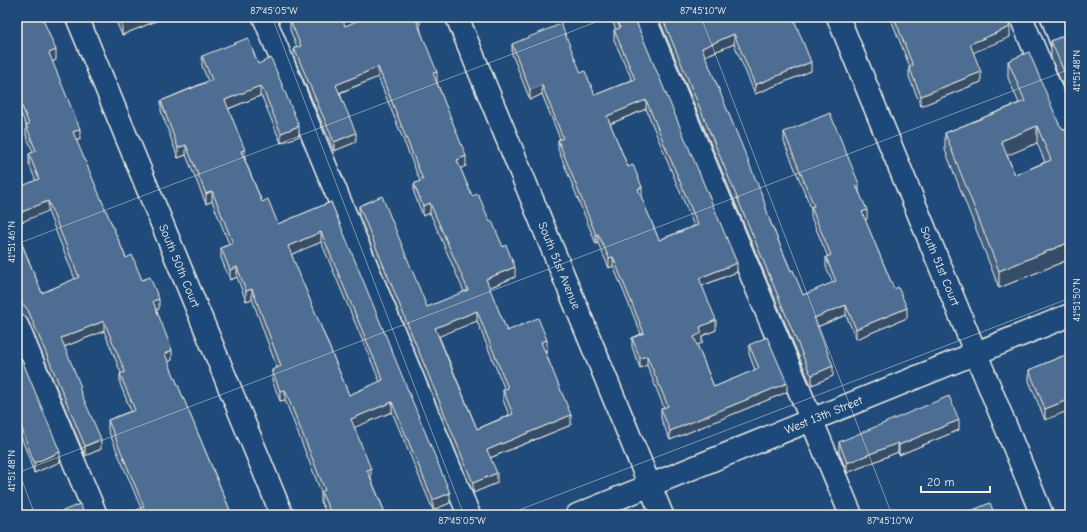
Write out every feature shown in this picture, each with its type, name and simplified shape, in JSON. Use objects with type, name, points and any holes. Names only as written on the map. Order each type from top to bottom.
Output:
[{"type":"street","name":"South 50th Court","points":[[77,17],[282,515]]},
{"type":"street","points":[[264,17],[470,515]]},
{"type":"street","name":"South 51st Avenue","points":[[457,17],[662,515]]},
{"type":"street","points":[[644,17],[851,515]]},
{"type":"street","name":"South 51st Court","points":[[838,17],[1042,515]]},
{"type":"street","points":[[1021,17],[1070,136]]},
{"type":"street","points":[[1052,17],[1061,41],[1070,38]]},
{"type":"street","name":"West 13th Street","points":[[577,515],[1070,315]]},
{"type":"street","points":[[17,324],[96,515]]},
{"type":"building","points":[[17,17],[42,17],[56,50],[49,53],[80,129],[73,132],[126,258],[132,255],[142,280],[150,277],[159,299],[153,301],[172,350],[165,354],[232,515],[125,515],[144,507],[108,420],[135,410],[120,374],[125,372],[104,321],[61,338],[81,387],[79,388],[101,439],[85,446],[28,310],[24,305],[17,303],[17,232],[42,293],[79,277],[48,201],[17,214],[17,188],[39,179],[29,154],[36,151],[26,125],[29,124],[17,94]]},
{"type":"building","points":[[296,17],[342,17],[345,26],[366,17],[419,17],[420,20],[417,22],[437,72],[433,73],[466,156],[457,160],[472,196],[478,194],[490,222],[492,221],[503,247],[506,245],[515,267],[486,279],[507,331],[538,318],[547,340],[541,342],[571,415],[487,450],[497,473],[473,483],[359,206],[382,196],[427,307],[468,290],[430,203],[423,206],[414,184],[423,180],[378,67],[336,85],[356,133],[334,142],[294,48],[301,46],[290,20]],"holes":[[[477,311],[508,388],[503,390],[513,414],[477,429],[435,328]]]},
{"type":"building","points":[[615,17],[634,17],[737,263],[699,278],[716,320],[700,327],[702,333],[694,337],[714,387],[759,368],[749,345],[767,337],[787,383],[670,431],[661,409],[668,406],[647,356],[640,358],[632,338],[644,333],[613,257],[609,258],[598,234],[596,235],[558,140],[563,138],[542,85],[530,90],[512,44],[561,24],[581,73],[585,71],[595,95],[635,79],[614,30],[620,28]],"holes":[[[646,100],[698,225],[659,240],[638,189],[642,187],[633,165],[628,167],[607,116]]]},
{"type":"building","points":[[662,17],[793,17],[811,62],[755,85],[734,34],[702,48],[762,195],[770,221],[803,295],[836,281],[826,257],[831,255],[811,207],[814,206],[784,132],[830,113],[859,184],[856,185],[867,210],[862,212],[894,289],[898,287],[907,308],[856,329],[846,305],[814,318],[833,366],[812,375],[810,373]]},
{"type":"building","points":[[894,17],[1006,17],[1010,27],[970,44],[981,72],[921,96],[909,67],[913,66]]},
{"type":"building","points":[[1070,33],[1070,86],[1051,41]]},
{"type":"building","points":[[248,38],[258,64],[271,58],[299,126],[281,133],[262,87],[260,86],[225,100],[245,150],[241,151],[262,202],[268,199],[278,224],[331,202],[450,493],[433,500],[392,402],[351,419],[371,469],[367,470],[386,515],[332,515],[321,492],[325,490],[285,390],[280,391],[272,370],[281,366],[252,289],[246,291],[237,267],[230,270],[221,248],[233,243],[212,191],[206,194],[186,145],[178,148],[161,101],[212,80],[202,56]],"holes":[[[321,232],[383,380],[349,395],[288,246]]]},
{"type":"building","points":[[1029,52],[1059,124],[1063,129],[1070,131],[1070,242],[999,271],[945,133],[1025,101],[1008,61]],"holes":[[[1037,126],[1051,160],[1015,175],[1001,141]]]},
{"type":"building","points":[[17,348],[60,452],[34,463],[17,415]]},
{"type":"building","points":[[1070,353],[1070,399],[1045,409],[1029,370]]},
{"type":"building","points":[[949,396],[959,420],[899,445],[898,443],[847,463],[839,442]]},
{"type":"building","points":[[990,503],[995,515],[961,515]]},
{"type":"building","points":[[80,504],[85,515],[59,515],[58,513]]}]
